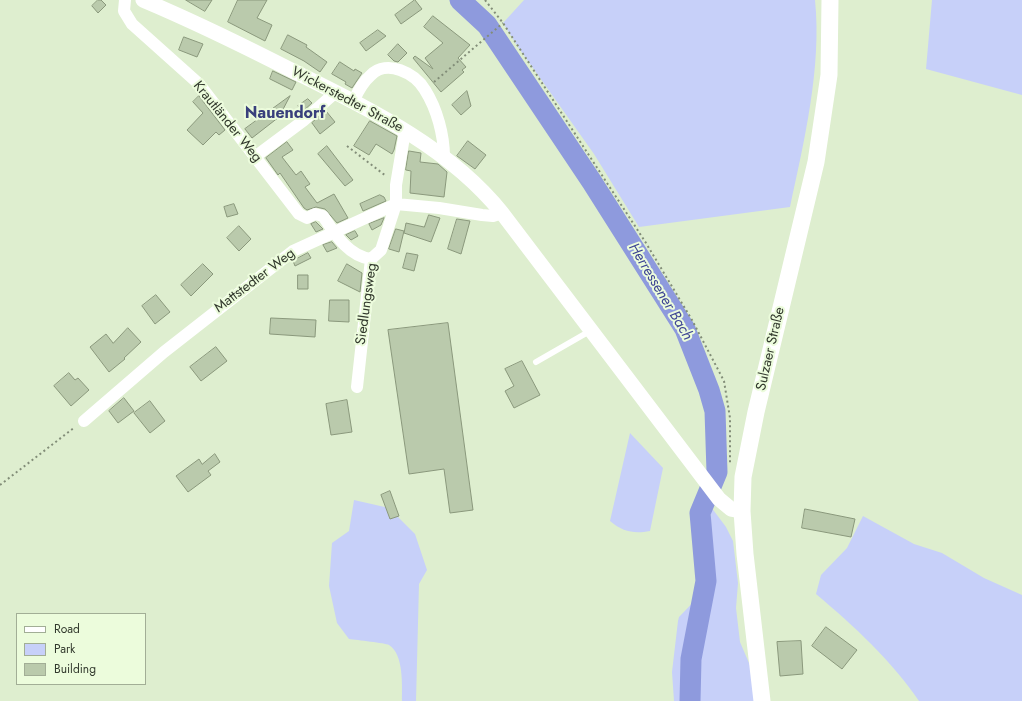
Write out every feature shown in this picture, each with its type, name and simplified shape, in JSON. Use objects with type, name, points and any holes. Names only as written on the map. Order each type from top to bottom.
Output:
[{"type":"main road","name":"Sulzaer Straße","points":[[762,701],[742,511],[743,477],[756,412],[818,148],[828,75],[830,0]]},
{"type":"street","name":"Krautländer Weg","points":[[125,0],[124,11],[132,24],[199,84],[256,156],[299,214],[307,218],[315,214],[323,216],[334,232]]},
{"type":"street","name":"Wickerstedter Straße","points":[[143,0],[189,19],[354,100],[444,157],[477,185],[502,213],[590,331],[719,499],[731,509],[742,511]]},
{"type":"street","points":[[354,100],[368,78],[379,69],[393,68],[406,72],[425,89],[444,139],[444,157]]},
{"type":"street","points":[[256,156],[304,121],[336,92]]},
{"type":"street","name":"Siedlungsweg","points":[[357,387],[371,259],[381,250],[396,204],[396,185],[405,131]]},
{"type":"street","name":"Mattstedter Weg","points":[[84,421],[164,352],[293,251],[396,204],[439,208],[493,216],[502,213]]},
{"type":"street","points":[[334,232],[345,246],[360,258],[371,259]]},
{"type":"lane","points":[[536,362],[590,331]]},
{"type":"path","points":[[485,0],[503,23],[650,249],[692,320],[724,381],[730,418],[731,469]]},
{"type":"path","points":[[425,89],[503,23]]},
{"type":"path","points":[[347,146],[396,185]]},
{"type":"path","points":[[0,485],[84,421]]},
{"type":"green space","points":[[524,0],[815,0],[817,25],[814,78],[806,131],[790,207],[639,227],[594,154],[518,47],[503,23]]},
{"type":"green space","points":[[932,0],[1022,0],[1022,95],[926,69]]},
{"type":"green space","points":[[630,433],[663,468],[650,531],[634,532],[624,530],[610,521]]},
{"type":"green space","points":[[354,500],[389,508],[415,534],[427,570],[419,584],[416,701],[402,701],[400,663],[394,649],[389,645],[377,642],[349,639],[337,623],[329,586],[332,543],[349,531]]},
{"type":"green space","points":[[711,507],[726,527],[733,541],[738,583],[736,608],[740,642],[752,670],[756,701],[674,701],[672,672],[679,617],[708,587]]},
{"type":"green space","points":[[863,516],[914,544],[942,553],[984,578],[1022,595],[1022,701],[919,701],[897,672],[872,644],[816,594],[821,575],[847,548]]},
{"type":"building","points":[[98,0],[101,0],[106,5],[98,13],[92,6]]},
{"type":"building","points":[[186,0],[212,0],[205,11]]},
{"type":"building","points":[[238,0],[267,0],[257,18],[272,25],[265,41],[228,22]]},
{"type":"building","points":[[415,0],[422,9],[401,24],[395,15]]},
{"type":"building","points":[[433,16],[470,45],[458,58],[466,67],[462,70],[464,72],[441,92],[413,58],[415,56],[433,69],[425,58],[443,43],[424,27]]},
{"type":"building","points":[[378,30],[386,36],[366,51],[360,43]]},
{"type":"building","points":[[288,35],[307,45],[306,47],[327,62],[320,72],[304,61],[281,49]]},
{"type":"building","points":[[184,37],[203,44],[197,57],[179,50]]},
{"type":"building","points":[[398,44],[407,53],[398,62],[394,61],[388,55]]},
{"type":"building","points":[[340,62],[354,71],[355,69],[362,73],[352,88],[345,84],[346,82],[332,74]]},
{"type":"building","points":[[273,71],[296,82],[292,90],[270,79]]},
{"type":"building","points":[[467,91],[471,106],[461,115],[452,105]]},
{"type":"building","points":[[199,96],[225,130],[219,135],[216,132],[203,145],[187,130],[203,113],[193,102]]},
{"type":"building","points":[[290,96],[279,117],[252,138],[245,129]]},
{"type":"building","points":[[308,99],[312,103],[303,111],[298,106]]},
{"type":"building","points":[[326,111],[335,122],[320,134],[312,123]]},
{"type":"building","points":[[370,121],[397,136],[392,154],[376,144],[369,155],[354,146]]},
{"type":"building","points":[[468,141],[486,155],[475,169],[457,156]]},
{"type":"building","points":[[287,142],[293,150],[282,157],[296,175],[301,171],[310,184],[305,187],[317,203],[334,194],[348,218],[337,223],[325,209],[316,207],[307,210],[304,208],[280,173],[278,175],[266,158]]},
{"type":"building","points":[[327,146],[353,180],[345,186],[318,154]]},
{"type":"building","points":[[409,151],[421,153],[420,162],[438,164],[447,172],[444,197],[410,193],[411,171],[406,170]]},
{"type":"building","points":[[380,195],[384,197],[386,201],[363,211],[360,204]]},
{"type":"building","points":[[234,204],[238,214],[227,217],[224,207]]},
{"type":"building","points":[[429,215],[440,218],[431,242],[404,233],[406,223],[424,227]]},
{"type":"building","points":[[384,218],[381,225],[372,230],[369,224]]},
{"type":"building","points":[[457,219],[470,221],[461,254],[448,249]]},
{"type":"building","points":[[316,222],[323,229],[316,232],[311,224]]},
{"type":"building","points":[[239,226],[251,239],[239,251],[227,238]]},
{"type":"building","points":[[396,229],[404,231],[399,252],[389,249]]},
{"type":"building","points":[[355,231],[358,236],[351,240],[346,235]]},
{"type":"building","points":[[332,242],[337,248],[327,252],[323,245]]},
{"type":"building","points":[[308,253],[311,258],[295,266],[293,261]]},
{"type":"building","points":[[407,253],[418,255],[414,271],[403,268]]},
{"type":"building","points":[[203,264],[213,274],[191,296],[181,285]]},
{"type":"building","points":[[347,264],[362,273],[360,292],[338,281]]},
{"type":"building","points":[[298,275],[308,275],[308,289],[298,289]]},
{"type":"building","points":[[156,295],[170,312],[155,324],[142,306]]},
{"type":"building","points":[[330,300],[349,300],[349,322],[329,321]]},
{"type":"building","points":[[271,318],[316,320],[315,337],[270,334]]},
{"type":"building","points":[[448,323],[473,510],[450,513],[444,469],[409,474],[388,330]]},
{"type":"building","points":[[128,328],[141,342],[124,358],[125,359],[109,372],[90,347],[106,334],[113,343]]},
{"type":"building","points":[[216,347],[227,361],[201,381],[190,367]]},
{"type":"building","points":[[522,361],[540,395],[514,408],[505,391],[514,386],[505,369]]},
{"type":"building","points":[[69,373],[75,380],[78,378],[89,390],[71,406],[54,386]]},
{"type":"building","points":[[124,398],[134,411],[118,423],[109,411]]},
{"type":"building","points":[[347,400],[352,432],[331,435],[326,404]]},
{"type":"building","points":[[150,401],[165,421],[150,433],[134,413]]},
{"type":"building","points":[[215,454],[220,462],[208,471],[211,475],[188,492],[176,476],[199,459],[202,464]]},
{"type":"building","points":[[390,491],[399,516],[390,519],[381,495]]},
{"type":"building","points":[[805,509],[855,519],[851,537],[802,528]]},
{"type":"building","points":[[826,627],[857,650],[842,669],[812,646]]},
{"type":"building","points":[[801,641],[803,674],[780,676],[777,642]]},
{"type":"waterway","name":"Herressener Bach","points":[[460,0],[487,25],[592,182],[685,329],[709,390],[715,411],[717,472],[700,513],[706,581],[691,659],[690,701]]},
{"type":"district","name":"Nauendorf","points":[[285,114]]}]
